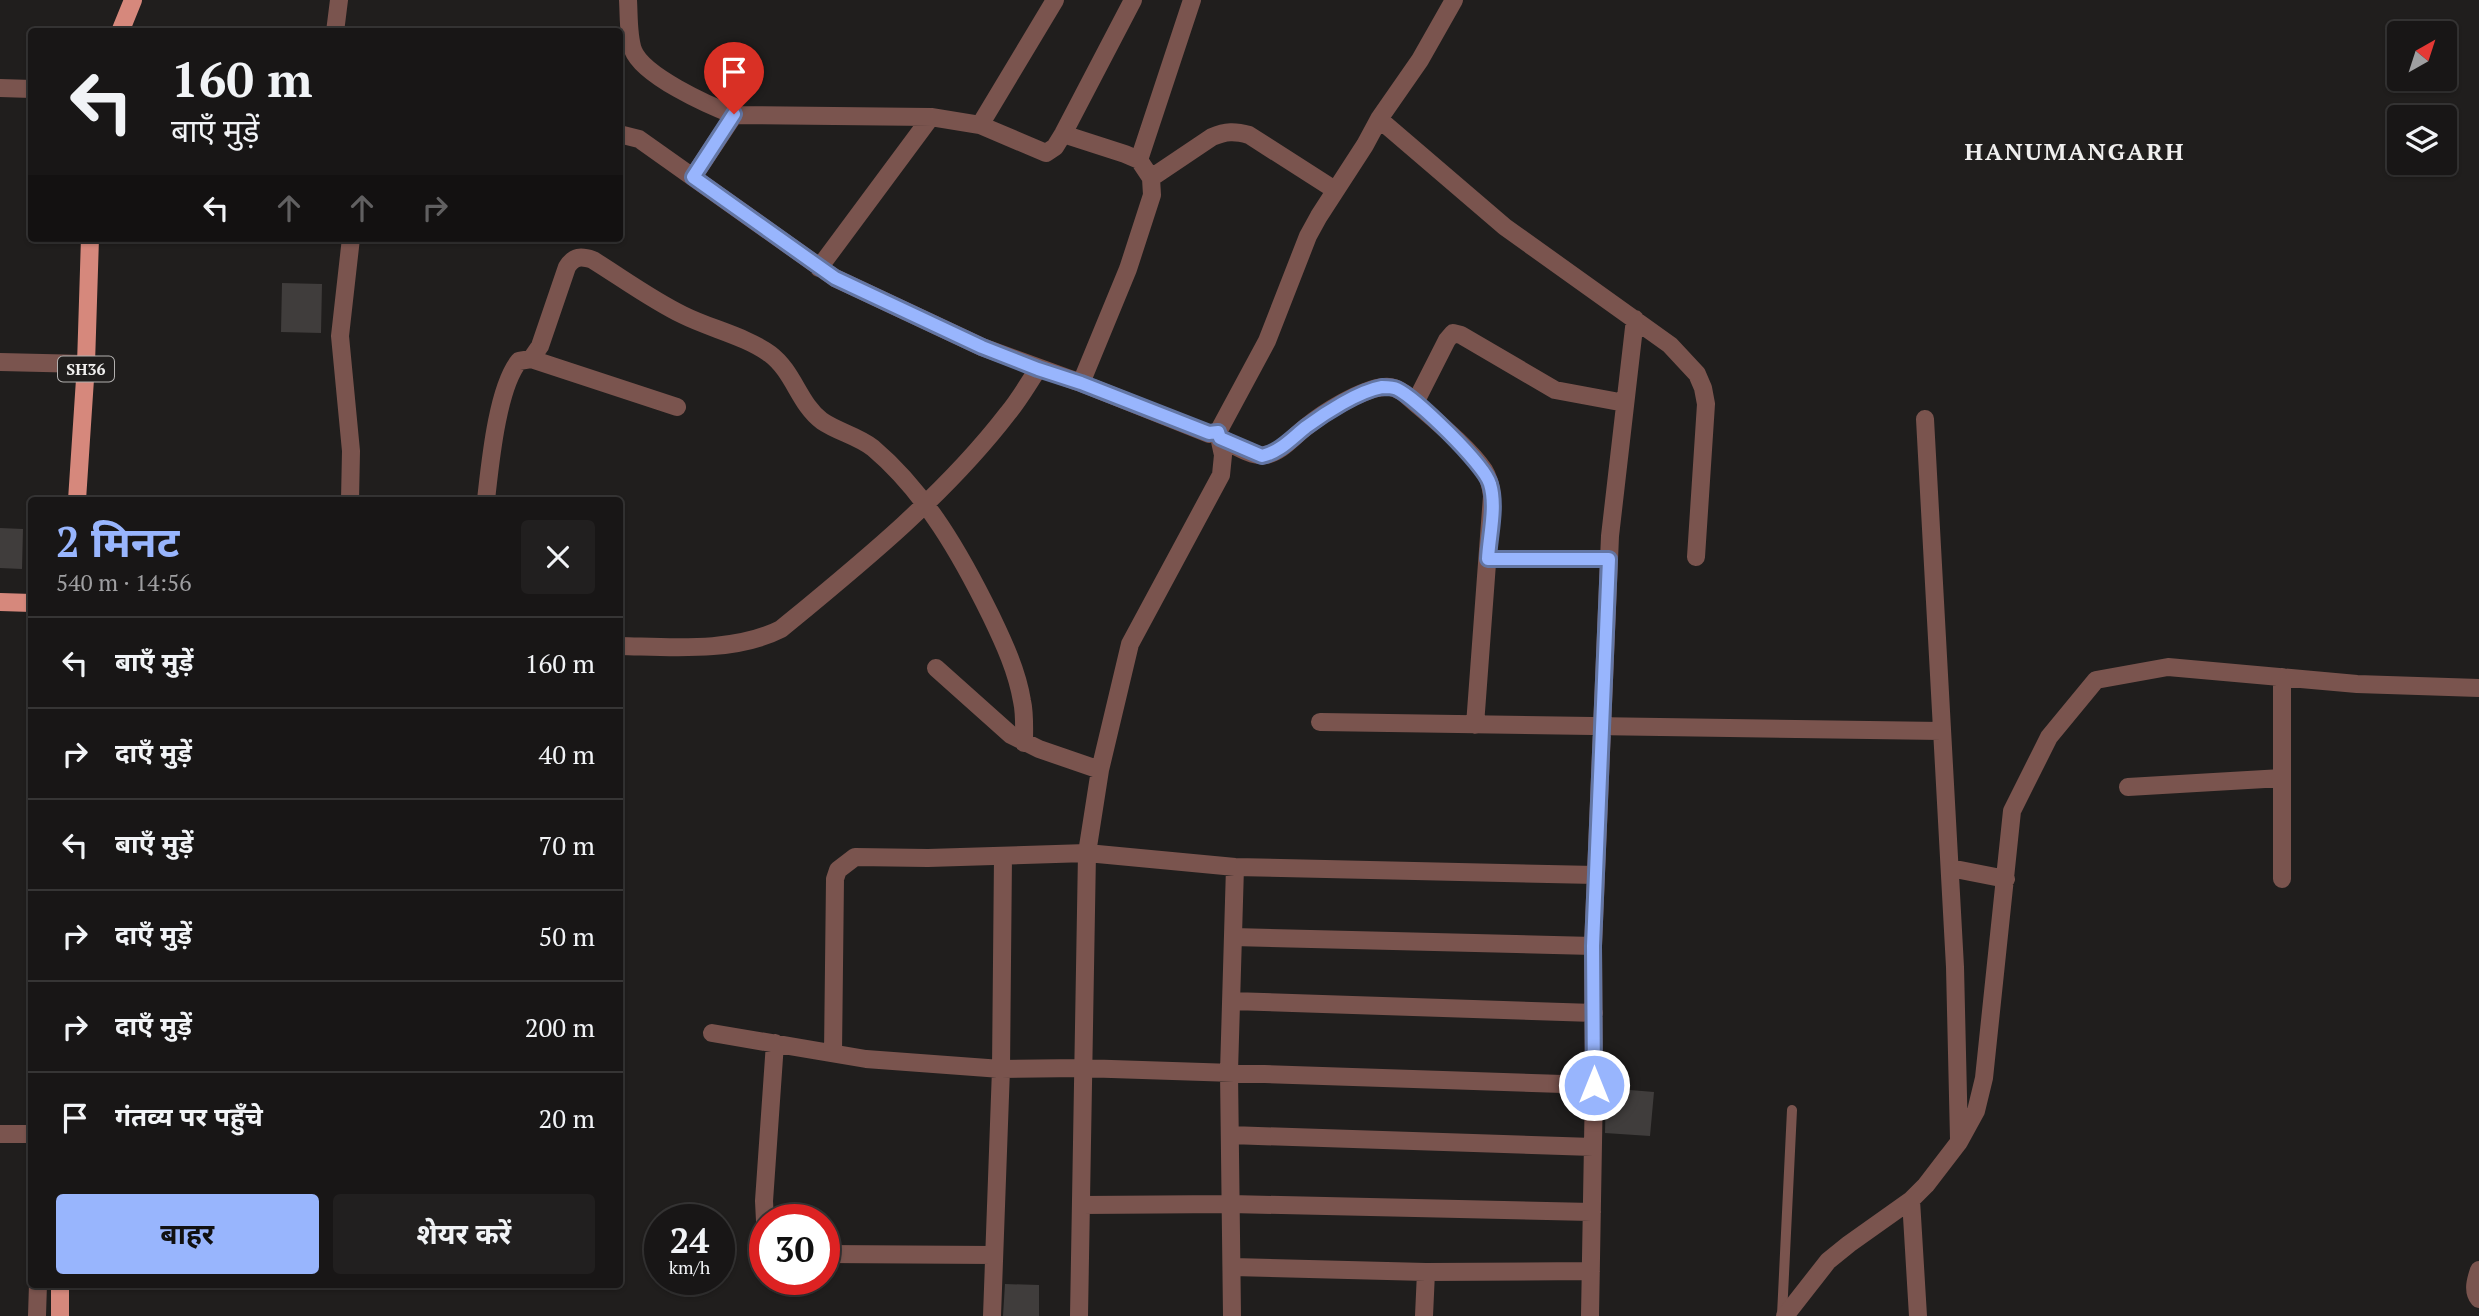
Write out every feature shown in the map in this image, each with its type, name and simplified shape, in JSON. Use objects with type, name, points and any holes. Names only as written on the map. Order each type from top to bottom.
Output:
[{"type":"main road","points":[[122,28],[133,0]]},
{"type":"main road","name":"SH36","points":[[76,497],[86,364],[90,242]]},
{"type":"main road","points":[[0,602],[28,603]]},
{"type":"main road","points":[[60,1288],[60,1316]]},
{"type":"street","points":[[336,28],[339,0]]},
{"type":"street","points":[[628,0],[633,48],[640,62],[692,97],[734,114],[931,117],[980,125],[1046,153],[1055,147],[1063,134],[1133,0]]},
{"type":"street","points":[[980,125],[1055,0]]},
{"type":"street","points":[[1139,160],[1192,0]]},
{"type":"street","points":[[1079,1316],[1087,853],[1100,770],[1130,644],[1220,475],[1223,455],[1219,435],[1267,341],[1308,236],[1379,118],[1420,60],[1454,0]]},
{"type":"street","points":[[0,88],[28,89]]},
{"type":"street","points":[[693,177],[734,114]]},
{"type":"street","points":[[818,268],[931,117]]},
{"type":"street","points":[[1379,118],[1505,227],[1635,319],[1686,360],[1697,374],[1706,404],[1696,557]]},
{"type":"street","points":[[1151,178],[1212,137],[1223,132],[1236,131],[1249,135],[1335,190]]},
{"type":"street","points":[[1063,134],[1139,160],[1151,178],[1152,195],[1128,269],[1081,383]]},
{"type":"street","points":[[623,135],[639,139],[818,268],[982,347],[1219,435],[1262,456],[1281,448],[1322,416],[1368,392],[1383,387],[1395,388],[1415,403],[1473,458],[1490,482],[1492,496],[1475,725]]},
{"type":"street","points":[[351,242],[340,336],[351,451],[351,497]]},
{"type":"street","points":[[531,359],[540,346],[567,267],[572,259],[582,257],[593,260],[682,315],[755,345],[770,354],[782,365],[808,408],[823,421],[874,449],[911,486],[967,565],[1012,663],[1023,705],[1024,743]]},
{"type":"street","points":[[1590,1316],[1594,1085],[1593,946],[1609,559],[1614,490],[1635,319]]},
{"type":"street","points":[[1415,403],[1453,333],[1461,335],[1555,390],[1625,403]]},
{"type":"street","points":[[486,497],[502,400],[514,366],[519,361],[531,359],[677,407]]},
{"type":"street","points":[[0,362],[86,364]]},
{"type":"street","points":[[623,646],[692,647],[764,638],[780,629],[846,576],[951,479],[1009,412],[1038,369]]},
{"type":"street","points":[[1925,419],[1955,967],[1959,1142]]},
{"type":"street","points":[[1488,559],[1609,559]]},
{"type":"street","points":[[1784,1316],[1828,1261],[1911,1200],[1926,1185],[1959,1142],[1976,1111],[1984,1078],[2012,811],[2049,737],[2096,680],[2168,667],[2357,684],[2479,688]]},
{"type":"street","points":[[936,668],[997,724],[1024,743],[1100,770]]},
{"type":"street","points":[[2282,677],[2282,879]]},
{"type":"street","points":[[1320,722],[1942,731]]},
{"type":"street","points":[[2128,787],[2282,778]]},
{"type":"street","points":[[833,1053],[833,895],[838,870],[855,857],[928,858],[1087,853],[1235,867],[1596,875]]},
{"type":"street","points":[[992,1316],[1001,1069],[1003,856]]},
{"type":"street","points":[[1232,1316],[1229,1072],[1235,867]]},
{"type":"street","points":[[1950,868],[2006,879]]},
{"type":"street","points":[[1233,937],[1593,946]]},
{"type":"street","points":[[1231,1001],[1594,1013]]},
{"type":"street","points":[[712,1033],[866,1059],[1001,1069],[1082,1068],[1594,1085]]},
{"type":"street","points":[[764,1204],[775,1044]]},
{"type":"street","points":[[0,1134],[28,1134]]},
{"type":"street","points":[[1230,1135],[1593,1147]]},
{"type":"street","points":[[1911,1200],[1918,1316]]},
{"type":"street","points":[[1081,1205],[1231,1204],[1592,1212]]},
{"type":"street","points":[[840,1254],[995,1255]]},
{"type":"street","points":[[1233,1267],[1426,1272],[1591,1271]]},
{"type":"street","points":[[2479,1270],[2475,1281],[2476,1296],[2479,1299]]},
{"type":"street","points":[[1424,1316],[1426,1272]]},
{"type":"street","points":[[37,1316],[38,1288]]},
{"type":"lane","points":[[1784,1316],[1792,1110]]},
{"type":"building","points":[[282,283],[322,284],[321,333],[281,332]]},
{"type":"building","points":[[0,528],[23,529],[22,569],[0,568]]},
{"type":"building","points":[[1606,1088],[1654,1092],[1650,1136],[1605,1133]]},
{"type":"building","points":[[1005,1284],[1039,1285],[1039,1316],[1003,1316]]},
{"type":"district","name":"HANUMANGARH","points":[[2075,151]]},
{"type":"route","points":[[734,114],[693,177],[835,278],[982,347],[1209,433],[1218,432],[1220,438],[1262,456],[1281,448],[1306,427],[1339,406],[1383,387],[1395,388],[1436,421],[1484,470],[1490,482],[1492,496],[1488,559],[1609,559],[1593,946],[1594,1085]]}]
